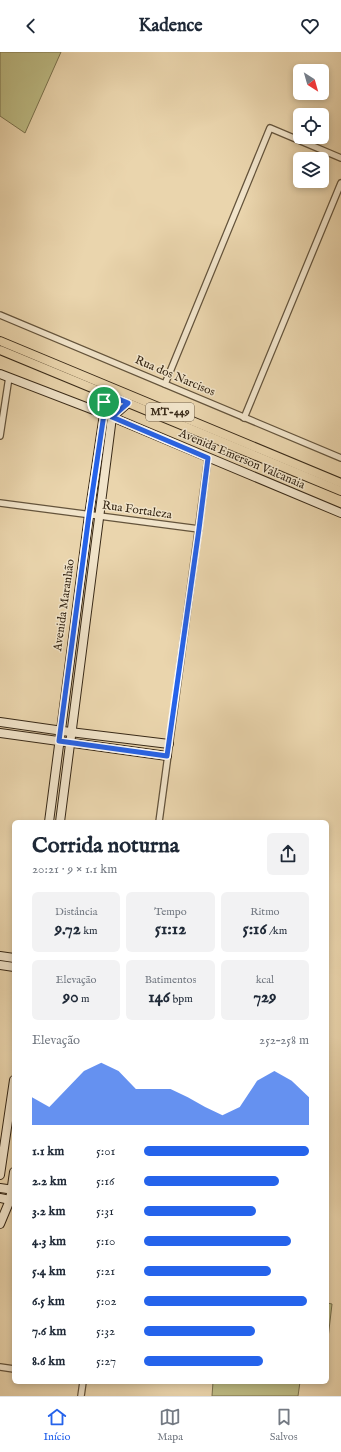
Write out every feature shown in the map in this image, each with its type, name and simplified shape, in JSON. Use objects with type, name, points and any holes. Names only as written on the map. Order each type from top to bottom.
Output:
[{"type":"main road","name":"MT-449","points":[[0,341],[341,483]]},
{"type":"main road","name":"MT-449","points":[[0,350],[341,491]]},
{"type":"street","points":[[165,384],[270,128],[341,158]]},
{"type":"street","points":[[244,418],[341,183]]},
{"type":"street","name":"Rua dos Narcisos","points":[[0,315],[341,458]]},
{"type":"street","name":"Avenida Emerson Valcanaia","points":[[0,374],[112,417],[341,513]]},
{"type":"street","points":[[0,436],[9,377]]},
{"type":"street","name":"Avenida Maranhão","points":[[49,820],[89,515],[104,414],[105,405],[102,392]]},
{"type":"street","points":[[112,417],[128,403]]},
{"type":"street","name":"Avenida Maranhão","points":[[60,820],[70,732],[112,417]]},
{"type":"street","points":[[159,820],[208,458]]},
{"type":"street","name":"Rua Fortaleza","points":[[0,503],[199,529]]},
{"type":"street","points":[[0,722],[169,744]]},
{"type":"street","points":[[0,733],[167,756]]},
{"type":"street","points":[[0,956],[12,958]]},
{"type":"street","points":[[0,965],[12,967]]},
{"type":"street","points":[[0,1175],[12,1094]]},
{"type":"street","points":[[0,1188],[12,1190]]},
{"type":"street","points":[[0,1198],[12,1200],[0,1224]]},
{"type":"street","points":[[0,1367],[12,1369]]},
{"type":"street","points":[[81,1396],[83,1384]]},
{"type":"shaded area","points":[[0,52],[61,52],[25,133],[0,116]]},
{"type":"shaded area","points":[[329,1303],[332,1304],[329,1330]]},
{"type":"shaded area","points":[[213,1384],[300,1384],[298,1396],[212,1396]]},
{"type":"route","points":[[102,392],[128,403],[112,417],[208,458],[167,756],[59,741],[89,515],[105,408],[104,402],[102,392]]}]
